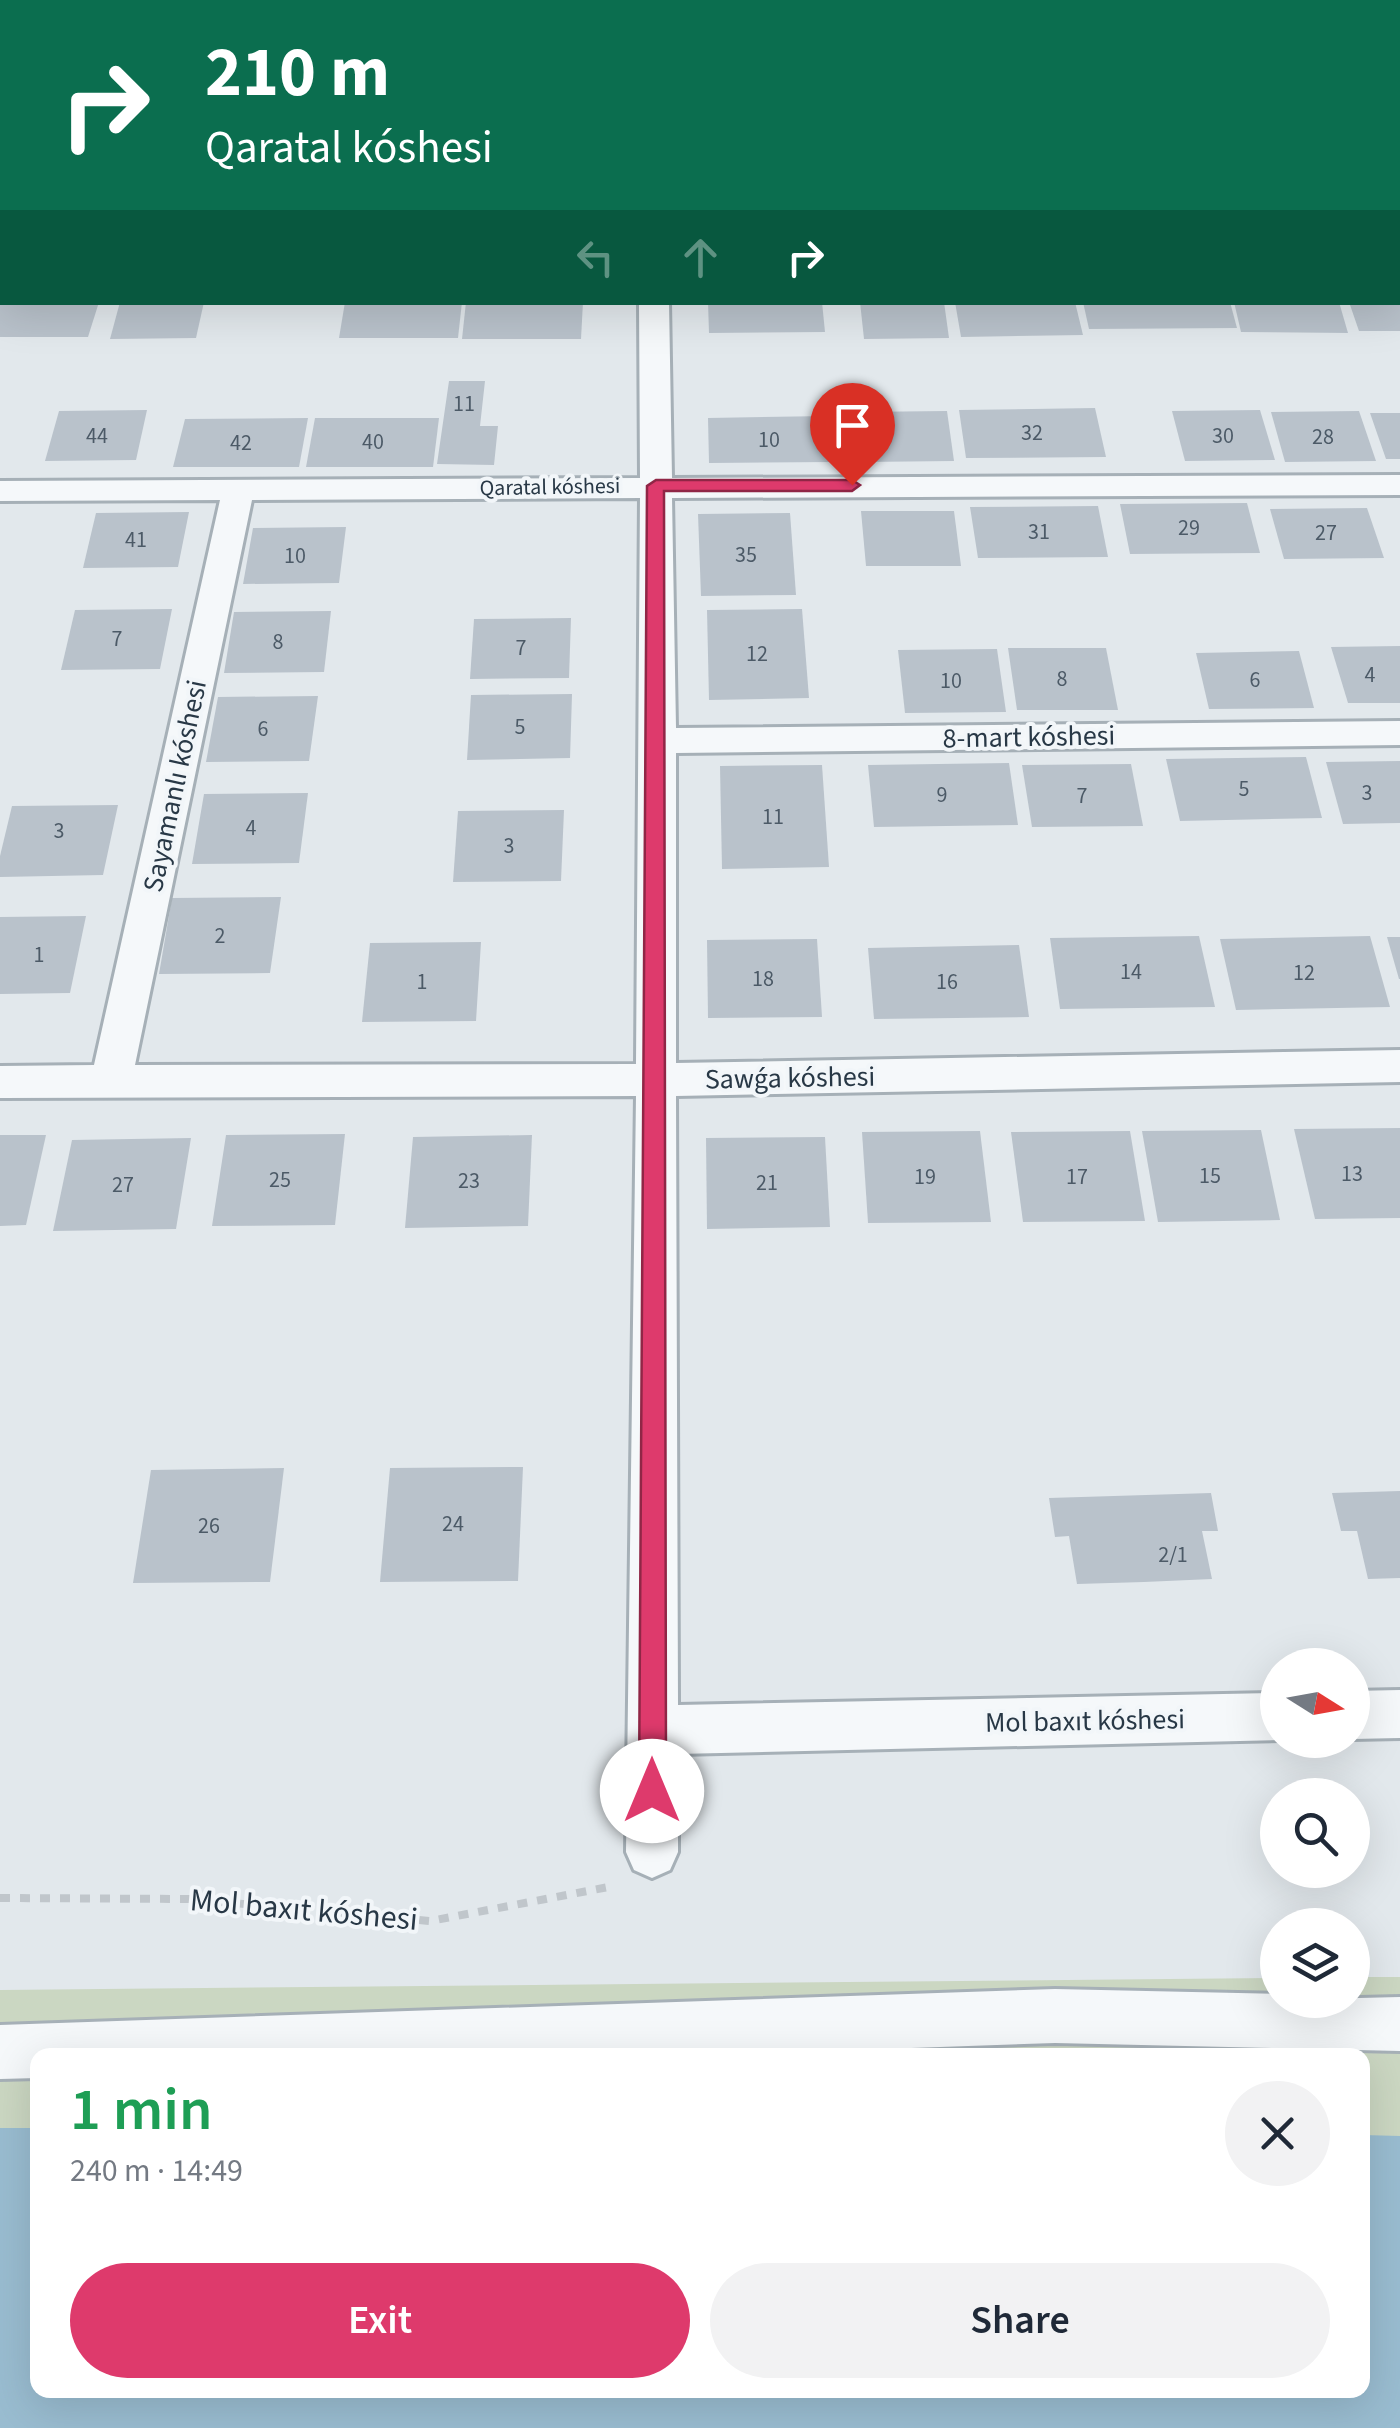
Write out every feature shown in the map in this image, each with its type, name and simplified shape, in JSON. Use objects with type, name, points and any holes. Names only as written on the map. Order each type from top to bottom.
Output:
[{"type":"street","points":[[652,1852],[658,742],[654,305]]},
{"type":"street","name":"Qaratal kóshesi","points":[[0,491],[1400,485]]},
{"type":"street","name":"Sayamanlı kóshesi","points":[[111,1081],[238,491]]},
{"type":"street","name":"8-mart kóshesi","points":[[658,742],[1400,733]]},
{"type":"street","name":"Sawǵa kóshesi","points":[[0,1082],[656,1080],[1400,1066]]},
{"type":"street","points":[[1370,1715],[1400,1714]]},
{"type":"street","name":"Mol baxıt kóshesi","points":[[652,1730],[1260,1716]]},
{"type":"street","points":[[117,2048],[1055,2016],[1400,2024]]},
{"type":"street","points":[[0,2052],[30,2051]]},
{"type":"path","name":"Mol baxıt kóshesi","points":[[0,1898],[189,1900],[430,1921],[612,1888],[652,1852]]},
{"type":"green space","points":[[1370,1977],[1400,1977],[1400,2428],[0,2428],[0,1990],[1260,1978],[1260,2018],[1370,2018]]},
{"type":"water","points":[[0,2128],[30,2128],[30,2398],[1370,2398],[1370,2135],[1400,2136],[1400,2428],[0,2428]]},
{"type":"building","points":[[0,305],[98,305],[88,337],[0,337]]},
{"type":"building","points":[[119,305],[203,305],[196,338],[110,339]]},
{"type":"building","points":[[344,305],[462,305],[458,338],[339,338]]},
{"type":"building","points":[[466,305],[583,305],[581,339],[462,339]]},
{"type":"building","points":[[708,305],[822,305],[825,332],[709,333]]},
{"type":"building","points":[[860,305],[944,305],[949,338],[864,339]]},
{"type":"building","points":[[956,305],[1076,305],[1083,335],[961,337]]},
{"type":"building","points":[[1084,305],[1231,305],[1237,328],[1089,329]]},
{"type":"building","points":[[1235,305],[1340,305],[1348,333],[1241,332]]},
{"type":"building","points":[[1350,305],[1400,305],[1400,331],[1359,331]]},
{"type":"building","points":[[449,381],[485,381],[480,426],[498,426],[494,465],[437,464]]},
{"type":"building","points":[[1095,408],[1106,457],[966,458],[959,410]]},
{"type":"building","points":[[147,410],[136,460],[45,461],[59,411]]},
{"type":"building","points":[[1260,410],[1275,460],[1185,461],[1172,411]]},
{"type":"building","points":[[947,411],[954,461],[863,462],[858,412]]},
{"type":"building","points":[[1359,411],[1376,461],[1285,462],[1271,412]]},
{"type":"building","points":[[1370,413],[1400,413],[1400,459],[1386,459]]},
{"type":"building","points":[[828,416],[833,462],[709,463],[708,418]]},
{"type":"building","points":[[308,418],[299,467],[173,467],[185,419]]},
{"type":"building","points":[[315,418],[439,418],[433,467],[306,467]]},
{"type":"building","points":[[1247,503],[1260,553],[1130,554],[1120,504]]},
{"type":"building","points":[[1098,506],[1108,557],[978,558],[970,507]]},
{"type":"building","points":[[1367,508],[1384,558],[1284,559],[1270,509]]},
{"type":"building","points":[[861,511],[954,511],[961,566],[866,566]]},
{"type":"building","points":[[189,512],[178,567],[83,568],[96,513]]},
{"type":"building","points":[[790,513],[796,595],[701,596],[698,514]]},
{"type":"building","points":[[346,527],[339,583],[243,584],[253,528]]},
{"type":"building","points":[[172,609],[160,669],[61,670],[75,610]]},
{"type":"building","points":[[802,609],[809,698],[709,700],[707,610]]},
{"type":"building","points":[[331,611],[324,672],[224,673],[234,612]]},
{"type":"building","points":[[571,618],[569,678],[470,679],[474,619]]},
{"type":"building","points":[[1400,646],[1400,703],[1348,703],[1331,647]]},
{"type":"building","points":[[1008,648],[1106,648],[1118,710],[1017,710]]},
{"type":"building","points":[[997,649],[1006,712],[905,713],[898,650]]},
{"type":"building","points":[[1299,651],[1314,708],[1209,709],[1196,653]]},
{"type":"building","points":[[572,694],[570,758],[467,760],[471,695]]},
{"type":"building","points":[[318,696],[309,761],[206,762],[218,697]]},
{"type":"building","points":[[1306,757],[1322,818],[1180,821],[1166,759]]},
{"type":"building","points":[[1400,761],[1400,823],[1343,824],[1326,762]]},
{"type":"building","points":[[1009,763],[1018,825],[874,827],[868,765]]},
{"type":"building","points":[[1131,764],[1143,826],[1032,827],[1022,765]]},
{"type":"building","points":[[822,765],[829,867],[722,869],[720,766]]},
{"type":"building","points":[[308,793],[299,863],[192,864],[204,794]]},
{"type":"building","points":[[118,805],[103,875],[0,877],[0,856],[12,806]]},
{"type":"building","points":[[564,810],[561,881],[453,882],[458,811]]},
{"type":"building","points":[[281,897],[270,973],[159,974],[172,898]]},
{"type":"building","points":[[86,916],[70,993],[0,994],[0,917]]},
{"type":"building","points":[[1199,936],[1215,1007],[1060,1009],[1050,938]]},
{"type":"building","points":[[1370,936],[1390,1007],[1236,1010],[1220,939]]},
{"type":"building","points":[[1387,937],[1400,937],[1400,979],[1399,979]]},
{"type":"building","points":[[817,939],[822,1017],[708,1018],[707,940]]},
{"type":"building","points":[[481,942],[476,1021],[362,1022],[370,943]]},
{"type":"building","points":[[1019,945],[1029,1017],[874,1019],[868,948]]},
{"type":"building","points":[[1400,1128],[1400,1218],[1315,1219],[1294,1129]]},
{"type":"building","points":[[1261,1130],[1280,1220],[1158,1222],[1142,1131]]},
{"type":"building","points":[[980,1131],[991,1222],[868,1223],[862,1132]]},
{"type":"building","points":[[1130,1131],[1145,1221],[1023,1222],[1011,1132]]},
{"type":"building","points":[[345,1134],[335,1225],[212,1226],[226,1135]]},
{"type":"building","points":[[0,1135],[46,1135],[26,1225],[0,1226]]},
{"type":"building","points":[[532,1135],[528,1226],[405,1228],[413,1137]]},
{"type":"building","points":[[825,1137],[830,1227],[707,1229],[706,1138]]},
{"type":"building","points":[[191,1138],[176,1229],[53,1231],[72,1140]]},
{"type":"building","points":[[523,1467],[518,1581],[380,1582],[390,1468]]},
{"type":"building","points":[[284,1468],[270,1582],[133,1583],[151,1470]]},
{"type":"building","points":[[1400,1491],[1400,1578],[1368,1579],[1357,1531],[1341,1531],[1332,1493]]},
{"type":"building","points":[[1211,1493],[1218,1531],[1202,1531],[1212,1579],[1077,1584],[1069,1536],[1055,1537],[1049,1498]]},
{"type":"route","points":[[652,1791],[656,486],[852,485]]}]
